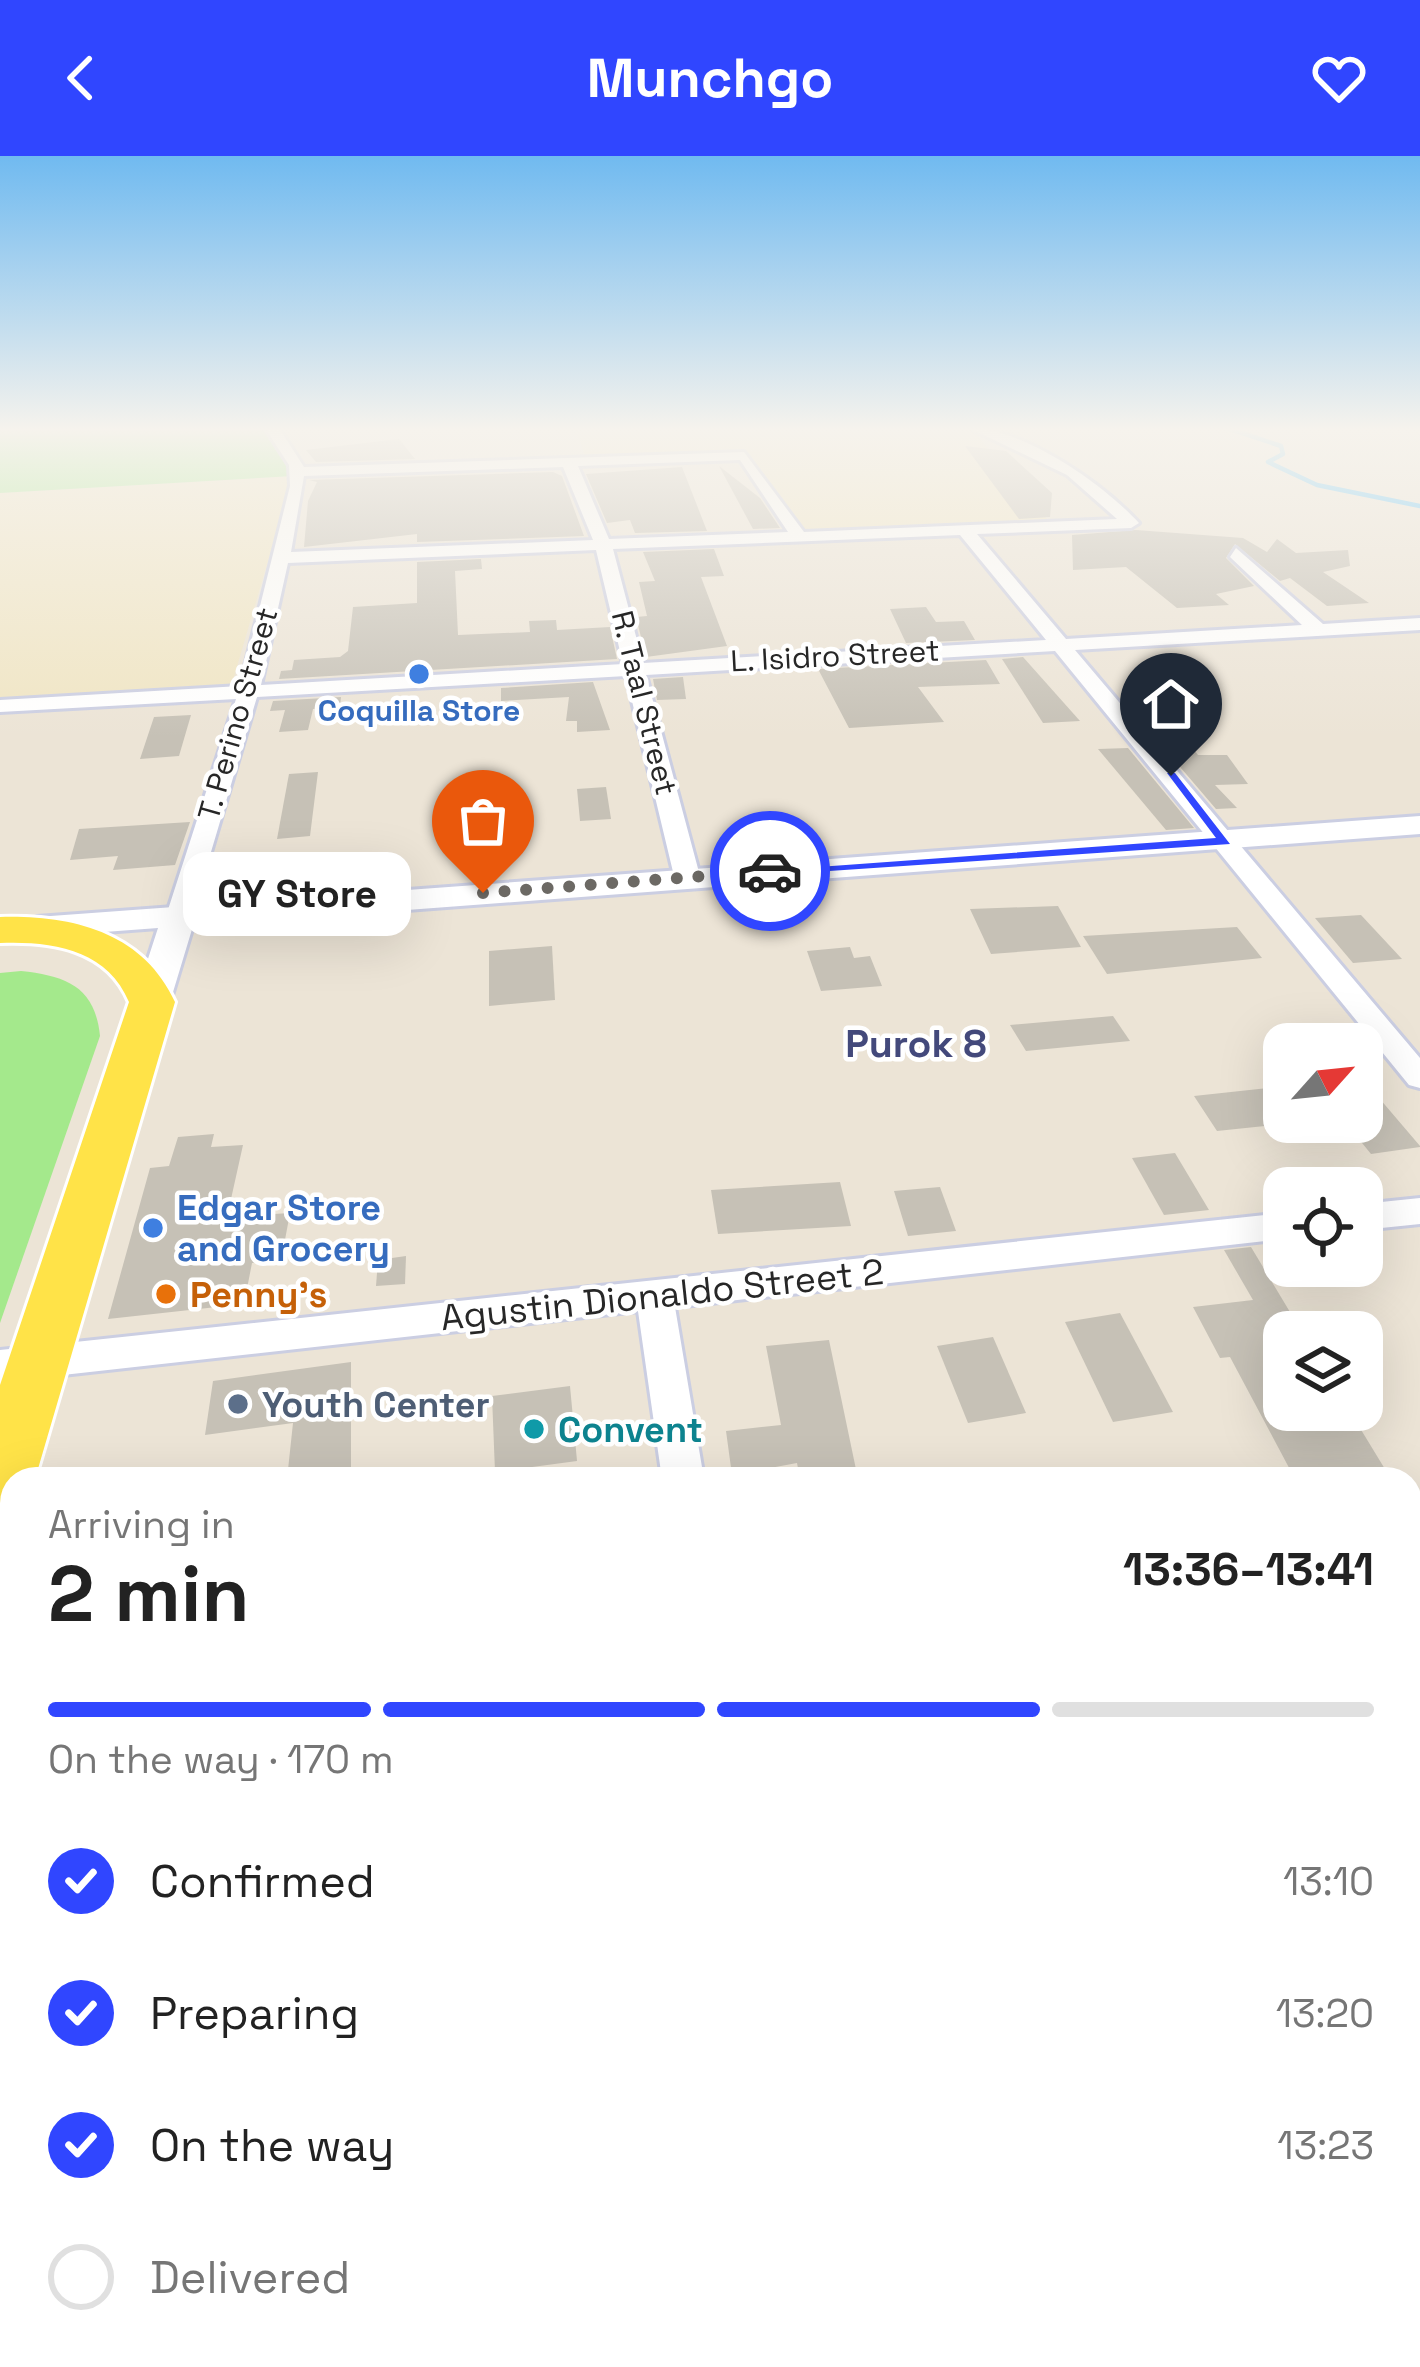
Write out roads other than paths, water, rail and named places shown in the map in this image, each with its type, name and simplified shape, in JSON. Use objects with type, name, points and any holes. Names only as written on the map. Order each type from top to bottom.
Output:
[{"type":"main road","points":[[3,1467],[20,1364],[152,1002],[138,975],[111,954],[18,928]]},
{"type":"street","name":"T. Perino Street","points":[[152,1002],[249,691],[287,531]]},
{"type":"street","name":"R. Taal Street","points":[[598,531],[688,876]]},
{"type":"street","points":[[796,531],[799,536]]},
{"type":"street","points":[[281,558],[932,531]]},
{"type":"street","points":[[966,531],[1420,1078]]},
{"type":"street","points":[[1236,554],[1318,630]]},
{"type":"street","name":"L. Isidro Street","points":[[0,706],[1420,624]]},
{"type":"street","points":[[18,928],[1420,825]]},
{"type":"street","points":[[1383,1215],[1420,1211]]},
{"type":"street","name":"Agustin Dionaldo Street 2","points":[[20,1364],[1263,1228]]},
{"type":"street","points":[[654,1295],[681,1467]]},
{"type":"place","name":"Coquilla Store","points":[[419,674]]},
{"type":"place","name":"GY Store","points":[[483,893]]},
{"type":"place","name":"Edgar Store and Grocery","points":[[153,1228]]},
{"type":"place","name":"Penny's","points":[[166,1294]]},
{"type":"place","name":"Youth Center","points":[[238,1404]]},
{"type":"place","name":"Convent","points":[[534,1429]]},
{"type":"district","name":"Purok 8","points":[[916,1043]]}]
